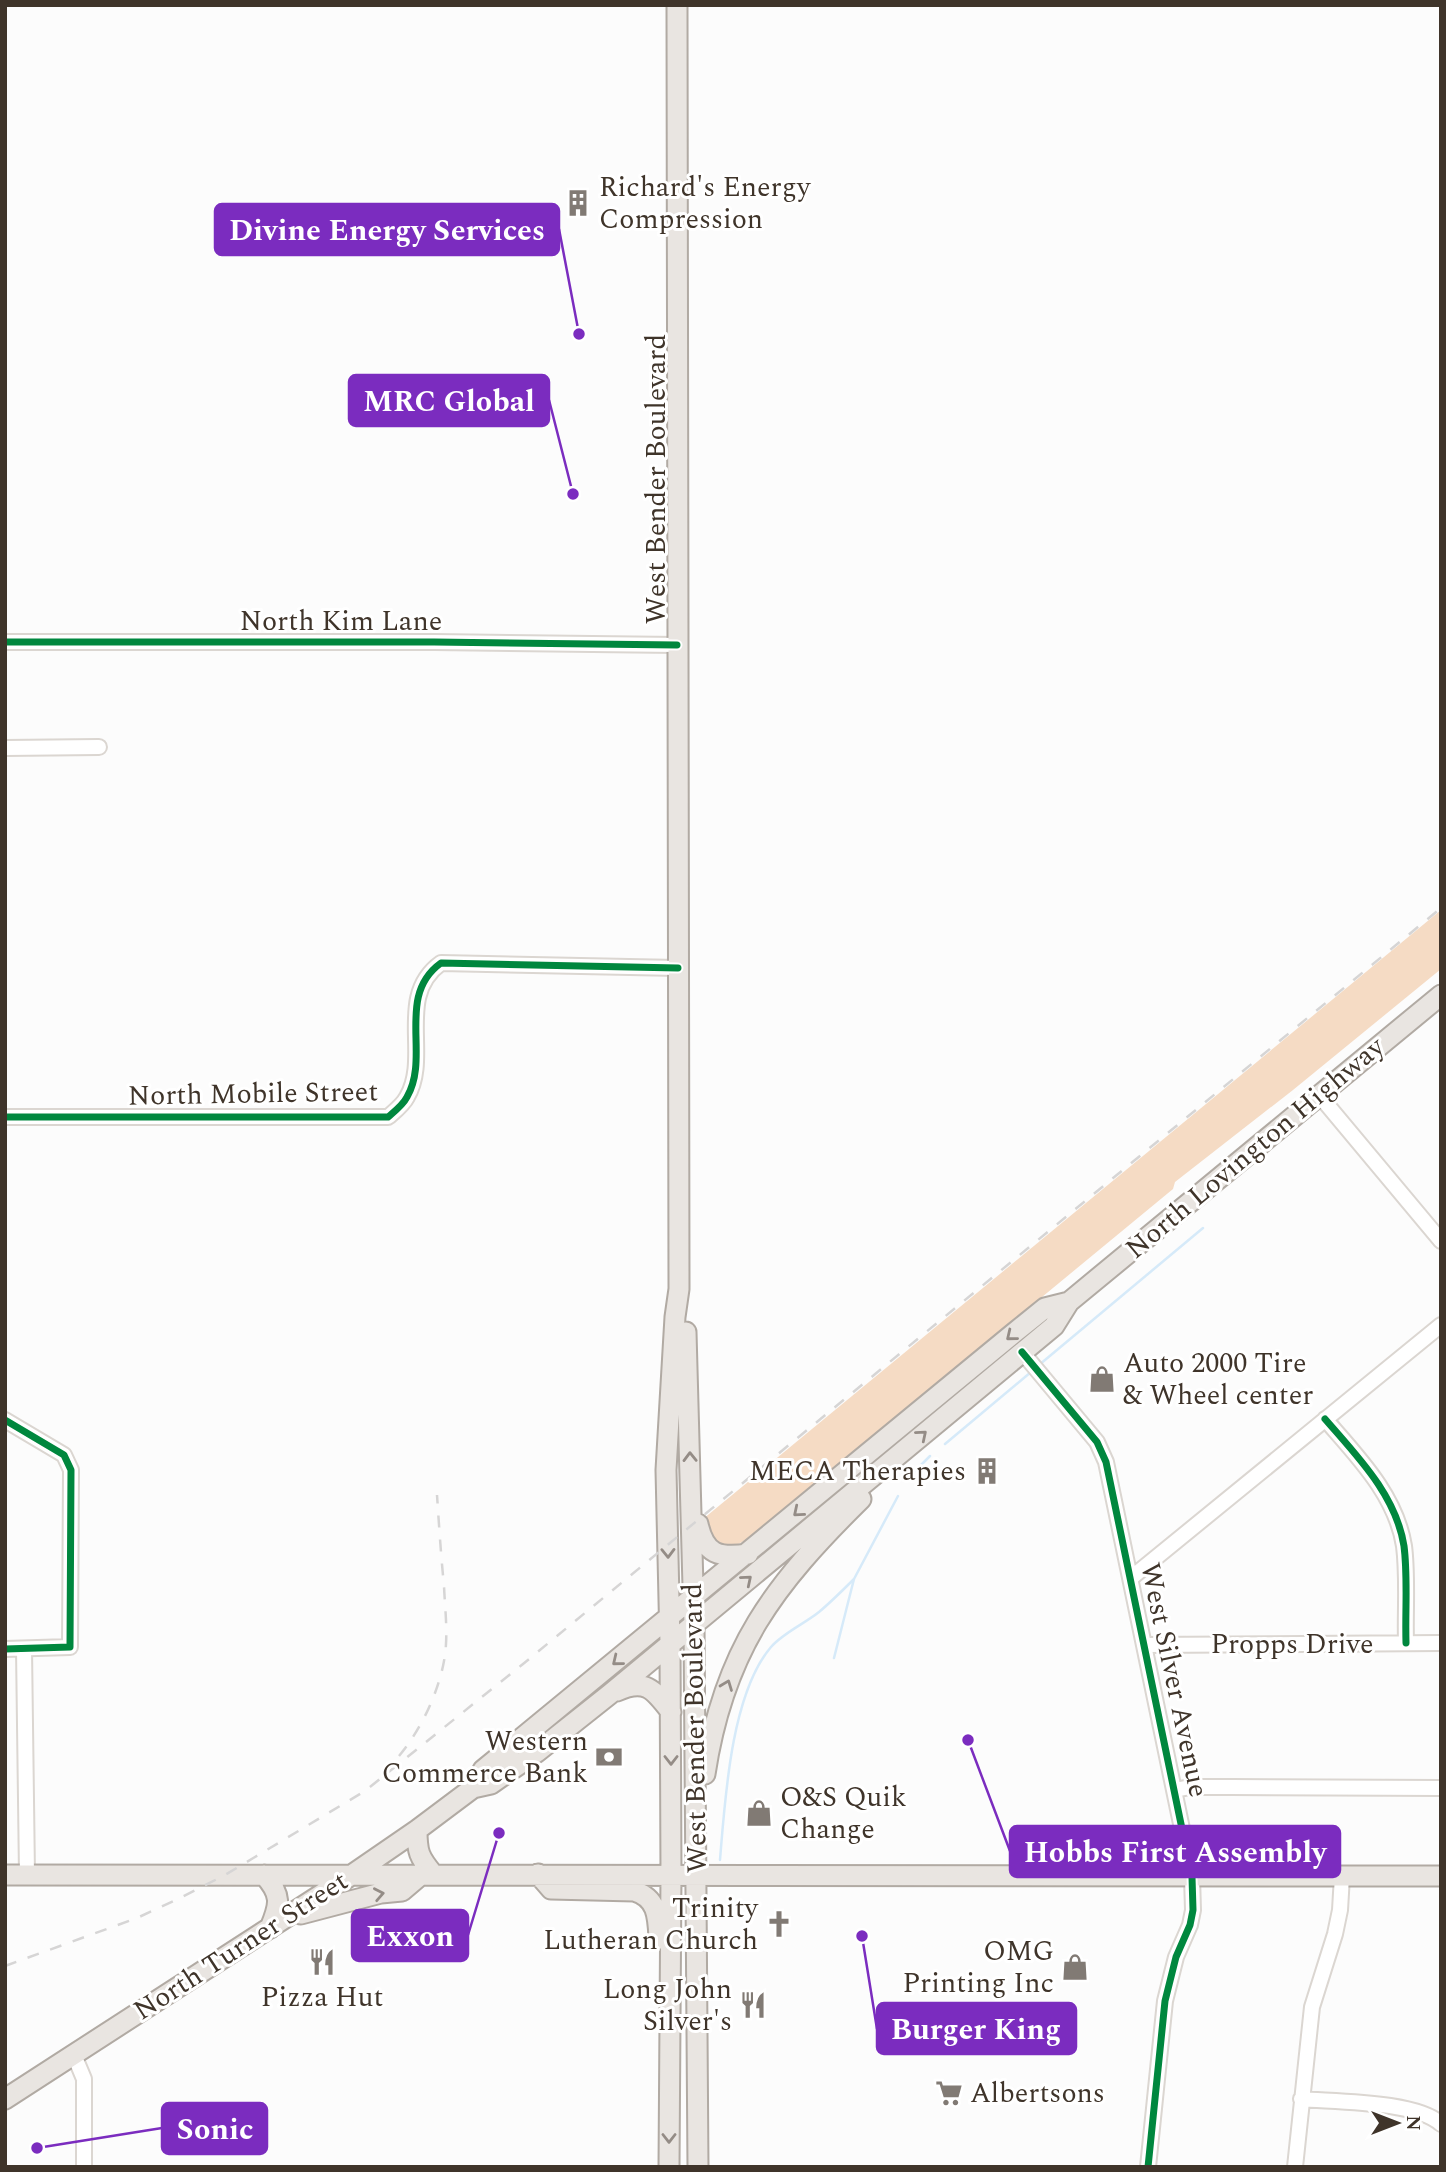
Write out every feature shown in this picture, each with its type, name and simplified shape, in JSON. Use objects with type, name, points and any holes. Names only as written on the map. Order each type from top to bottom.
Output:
[{"type":"main road","name":"West Bender Boulevard","points":[[669,2167],[671,1712],[667,1457],[679,1289],[677,5]]},
{"type":"main road","name":"North Lovington Highway","points":[[694,1623],[1054,1326],[1069,1302],[1441,995]]},
{"type":"main road","name":"West Bender Boulevard","points":[[679,1289],[685,1318],[694,1623],[698,2167]]},
{"type":"main road","name":"North Lovington Highway","points":[[670,1618],[1045,1308],[1069,1302]]},
{"type":"main road","points":[[696,1823],[715,1722],[745,1642],[776,1592],[792,1572],[834,1526],[880,1482],[891,1461]]},
{"type":"main road","points":[[691,1494],[705,1545],[715,1553],[727,1557],[748,1554]]},
{"type":"main road","name":"North Turner Street","points":[[5,2099],[354,1874],[417,1830],[473,1788],[483,1770],[670,1618]]},
{"type":"main road","name":"North Turner Street","points":[[473,1788],[491,1784],[537,1752],[694,1623]]},
{"type":"main road","points":[[610,1694],[628,1686],[640,1685],[655,1692],[671,1712]]},
{"type":"main road","points":[[417,1830],[417,1849],[428,1874]]},
{"type":"main road","points":[[289,1916],[381,1893],[402,1891],[428,1874]]},
{"type":"main road","points":[[538,1874],[551,1889],[634,1891],[651,1900],[656,1907],[658,1919],[660,1965],[670,1991]]},
{"type":"main road","points":[[5,1875],[1441,1876]]},
{"type":"main road","points":[[264,1875],[274,1886],[278,1897],[278,1908],[270,1928]]},
{"type":"main road","points":[[669,2089],[697,2089]]},
{"type":"street","name":"North Kim Lane","points":[[5,642],[677,645]]},
{"type":"street","points":[[5,748],[99,747]]},
{"type":"street","name":"North Mobile Street","points":[[5,1116],[388,1117],[402,1105],[409,1094],[415,1065],[416,1009],[421,987],[429,971],[442,963],[678,968]]},
{"type":"street","points":[[1319,1095],[1441,1241]]},
{"type":"street","points":[[1131,1578],[1441,1325]]},
{"type":"street","name":"West Silver Avenue","points":[[1022,1352],[1097,1442],[1106,1462],[1192,1877],[1193,1910],[1190,1925],[1176,1957],[1165,2001],[1148,2167]]},
{"type":"street","points":[[1325,1419],[1381,1488],[1395,1514],[1403,1544],[1406,1643]]},
{"type":"street","points":[[5,1420],[64,1455],[71,1470],[70,1647],[5,1649]]},
{"type":"street","name":"Propps Drive","points":[[1144,1645],[1441,1643]]},
{"type":"street","points":[[24,1649],[27,1875]]},
{"type":"street","points":[[1175,1790],[1190,1787],[1441,1788]]},
{"type":"street","points":[[1295,2167],[1312,2007],[1335,1934],[1342,1876]]},
{"type":"street","points":[[74,2055],[84,2079],[84,2167]]},
{"type":"street","points":[[1301,2099],[1410,2109],[1441,2124]]},
{"type":"shaded area","points":[[1441,910],[1441,969],[1175,1182],[1173,1189],[751,1537],[733,1547],[711,1544],[703,1519]]},
{"type":"waterway","points":[[1039,1365],[1203,1228]]},
{"type":"waterway","points":[[945,1444],[1031,1372]]},
{"type":"waterway","points":[[914,1472],[930,1456]]},
{"type":"waterway","points":[[834,1658],[854,1579],[898,1496]]},
{"type":"waterway","points":[[720,1860],[732,1748],[747,1692],[758,1667],[776,1642],[819,1612],[854,1579]]},
{"type":"railway","points":[[5,1966],[137,1918],[182,1897],[225,1875],[365,1791],[1441,908]]},
{"type":"railway","points":[[399,1756],[428,1709],[439,1682],[445,1655],[446,1621],[437,1495]]},
{"type":"cycle path","points":[[5,642],[677,645]]},
{"type":"cycle path","points":[[5,1117],[388,1117],[405,1100],[413,1081],[416,1063],[416,1009],[420,992],[427,977],[441,963],[678,968]]},
{"type":"cycle path","points":[[1022,1352],[1097,1442],[1106,1462],[1192,1877],[1193,1910],[1190,1925],[1176,1957],[1165,2001],[1148,2167]]},
{"type":"cycle path","points":[[1325,1419],[1374,1477],[1400,1527],[1406,1570],[1406,1643]]},
{"type":"cycle path","points":[[5,1420],[64,1455],[71,1470],[70,1647],[5,1649]]},
{"type":"place","name":"Richard's Energy Compression","points":[[578,203]]},
{"type":"place","name":"Divine Energy Services","points":[[579,334]]},
{"type":"place","name":"MRC Global","points":[[573,494]]},
{"type":"place","name":"Auto 2000 Tire & Wheel center","points":[[1102,1379]]},
{"type":"place","name":"MECA Therapies","points":[[987,1471]]},
{"type":"place","name":"Hobbs First Assembly","points":[[968,1740]]},
{"type":"place","name":"Western Commerce Bank","points":[[609,1757]]},
{"type":"place","name":"O&S Quik Change","points":[[759,1813]]},
{"type":"place","name":"Exxon","points":[[499,1833]]},
{"type":"place","name":"Trinity Lutheran Church","points":[[779,1924]]},
{"type":"place","name":"Burger King","points":[[862,1936]]},
{"type":"place","name":"Pizza Hut","points":[[322,1962]]},
{"type":"place","name":"OMG Printing Inc","points":[[1075,1967]]},
{"type":"place","name":"Long John Silver's","points":[[753,2005]]},
{"type":"place","name":"Albertsons","points":[[949,2093]]},
{"type":"place","name":"Sonic","points":[[37,2148]]}]
